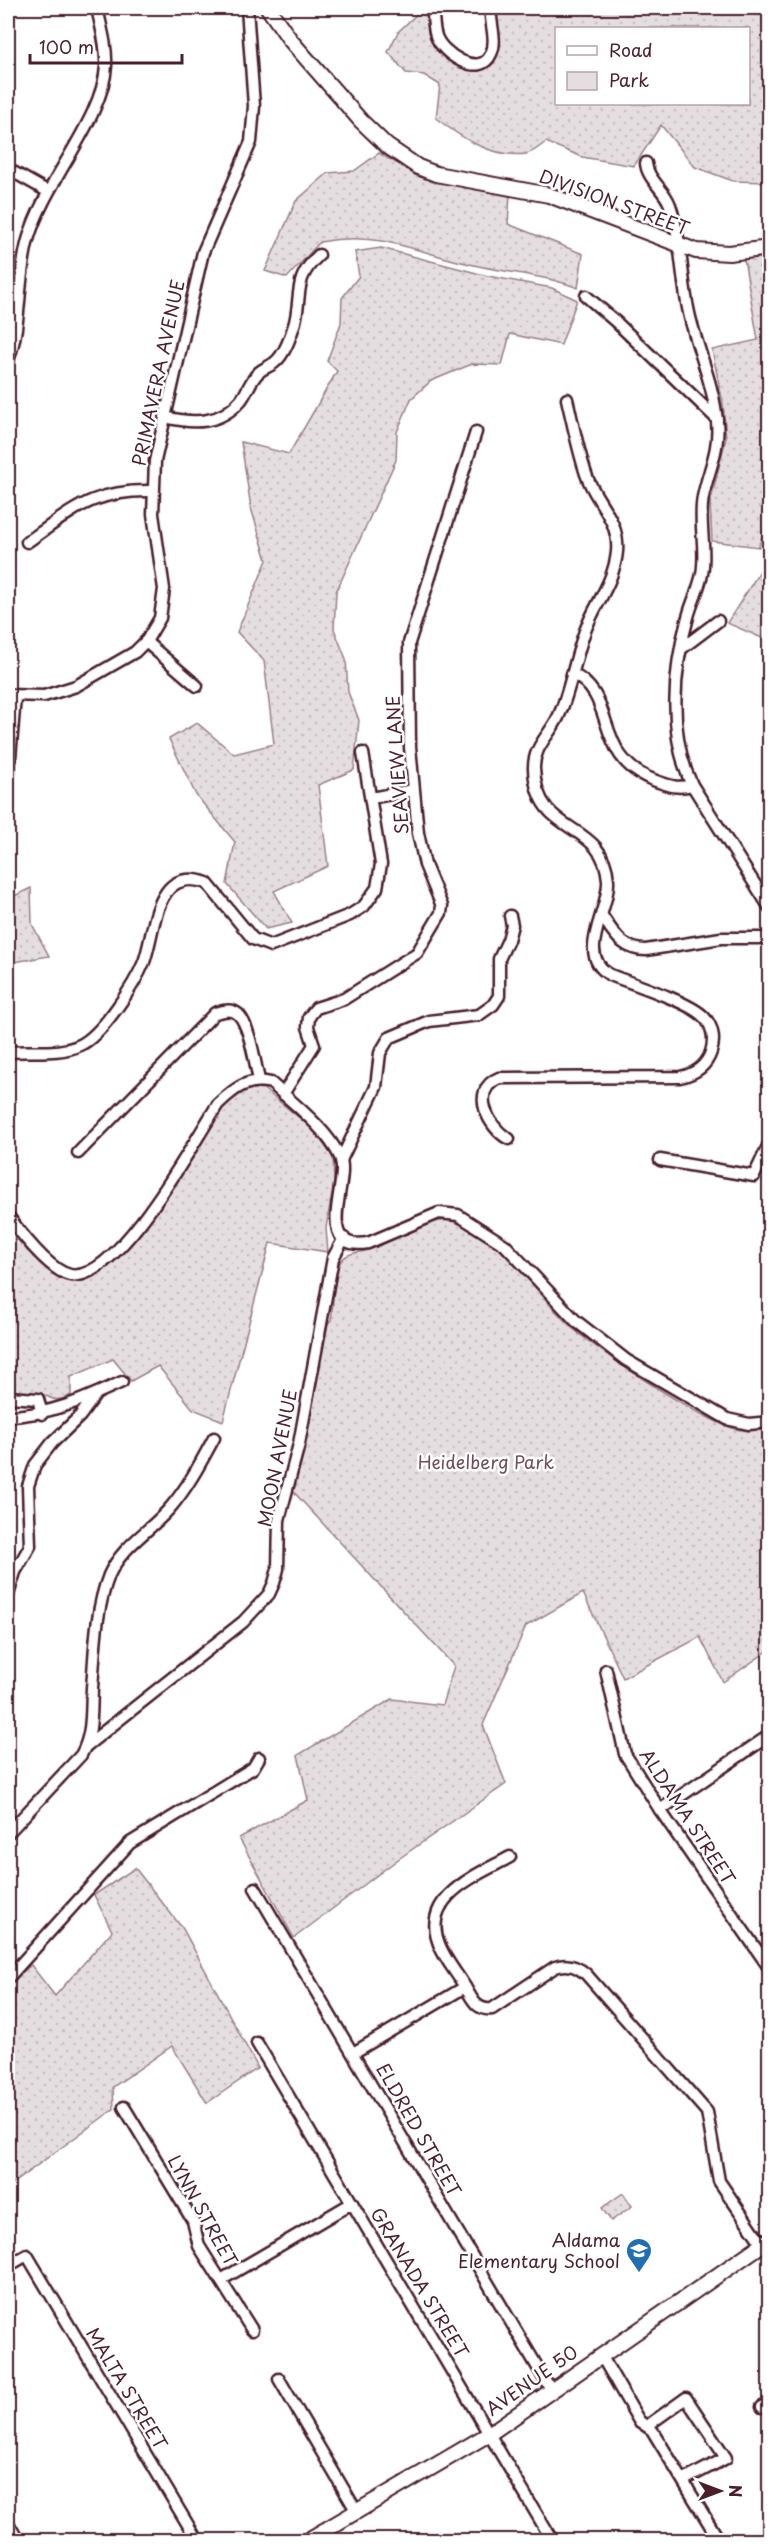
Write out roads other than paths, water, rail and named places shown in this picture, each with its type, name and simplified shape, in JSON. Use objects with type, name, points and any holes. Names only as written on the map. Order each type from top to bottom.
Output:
[{"type":"street","points":[[8,361],[27,240],[47,190],[95,108],[104,82],[106,52],[97,8]]},
{"type":"street","name":"PRIMAVERA AVENUE","points":[[11,696],[44,696],[76,686],[125,659],[146,642],[157,624],[164,603],[152,491],[155,460],[203,252],[247,156],[251,142],[254,106],[247,8]]},
{"type":"street","name":"DIVISION STREET","points":[[268,8],[291,41],[361,121],[387,146],[418,167],[436,174],[549,195],[681,247],[711,253],[770,248]]},
{"type":"street","points":[[433,8],[436,36],[445,51],[459,62],[479,64],[489,58],[494,45],[491,8]]},
{"type":"street","points":[[646,164],[646,170],[666,194],[681,247],[688,308],[717,420],[717,448],[701,508],[704,544],[702,576],[688,614],[681,649],[676,734],[684,768],[692,785],[770,909]]},
{"type":"street","points":[[8,170],[47,190]]},
{"type":"street","points":[[165,417],[187,422],[209,421],[220,417],[239,402],[256,374],[281,356],[294,323],[300,280],[310,263],[318,255]]},
{"type":"street","points":[[586,296],[717,420]]},
{"type":"street","points":[[509,1139],[501,1135],[483,1105],[484,1091],[492,1081],[499,1078],[680,1077],[698,1071],[709,1058],[713,1040],[709,1023],[696,1010],[610,975],[598,966],[592,951],[608,883],[603,860],[590,840],[551,815],[540,798],[534,773],[536,751],[561,713],[586,627],[607,589],[614,568],[617,537],[609,513],[585,474],[567,399]]},
{"type":"street","name":"SEAVIEW LANE","points":[[283,1094],[314,1045],[308,1027],[309,1017],[316,1008],[344,999],[417,953],[441,912],[442,906],[425,865],[418,833],[410,747],[409,643],[476,432]]},
{"type":"street","points":[[27,542],[100,496],[116,491],[152,491]]},
{"type":"street","points":[[681,649],[718,621]]},
{"type":"street","points":[[146,642],[197,686]]},
{"type":"street","points":[[572,674],[586,680],[603,714],[615,749],[632,769],[643,777],[678,789],[692,785]]},
{"type":"street","points":[[8,783],[11,696]]},
{"type":"street","points":[[8,1052],[66,1050],[94,1037],[143,965],[159,904],[174,883],[184,880],[207,883],[253,939],[271,946],[350,915],[364,906],[377,888],[381,875],[363,753]]},
{"type":"street","points":[[371,798],[413,790]]},
{"type":"street","points":[[510,916],[512,925],[499,959],[499,996],[493,1005],[479,1015],[429,1021],[389,1038],[380,1053],[376,1087],[341,1160],[336,1224],[344,1238],[351,1243],[368,1243],[439,1213],[458,1215],[505,1245],[576,1321],[626,1360],[727,1419],[749,1424],[770,1422]]},
{"type":"street","points":[[602,916],[618,940],[633,950],[721,938],[770,938]]},
{"type":"street","points":[[78,1153],[215,1013],[226,1010],[238,1014],[246,1029],[259,1080]]},
{"type":"street","points":[[8,1216],[56,1269],[73,1276],[89,1273],[106,1263],[135,1233],[218,1104],[232,1091],[247,1082],[259,1080],[271,1083],[333,1145],[341,1160]]},
{"type":"street","points":[[660,1160],[754,1176],[770,1142]]},
{"type":"street","name":"MOON AVENUE","points":[[8,1833],[81,1755],[86,1746],[243,1622],[269,1594],[278,1569],[279,1520],[299,1444],[333,1258],[344,1238]]},
{"type":"street","points":[[8,1416],[42,1414],[63,1408],[122,1382]]},
{"type":"street","points":[[8,1595],[15,1572],[30,1546],[28,1493],[35,1465],[51,1443],[80,1416],[96,1394]]},
{"type":"street","points":[[8,1397],[38,1399],[42,1414]]},
{"type":"street","points":[[86,1746],[90,1730],[95,1642],[99,1614],[110,1573],[126,1548],[170,1509],[214,1438]]},
{"type":"street","name":"ALDAMA STREET","points":[[606,1670],[625,1754],[660,1810],[770,1969]]},
{"type":"street","points":[[660,1810],[770,1735]]},
{"type":"street","points":[[8,1978],[130,1843],[253,1768],[259,1758]]},
{"type":"street","points":[[510,1857],[454,1889],[437,1912],[435,1923],[439,1943],[465,1987],[477,2005],[486,2010],[555,1967],[571,1965],[586,1974],[707,2112],[719,2181],[766,2241]]},
{"type":"street","name":"ELDRED STREET","points":[[255,1888],[551,2390]]},
{"type":"street","points":[[353,2053],[465,1987]]},
{"type":"street","name":"GRANADA STREET","points":[[257,2043],[552,2541]]},
{"type":"street","name":"LYNN STREET","points":[[124,2107],[193,2221],[200,2246],[252,2330]]},
{"type":"street","points":[[221,2280],[352,2203]]},
{"type":"street","name":"AVENUE 50","points":[[308,2541],[489,2434],[766,2241]]},
{"type":"street","name":"MALTA STREET","points":[[8,2266],[27,2255],[196,2541]]},
{"type":"street","points":[[601,2355],[639,2421],[647,2426],[684,2480],[719,2541]]},
{"type":"street","points":[[279,2379],[357,2512]]},
{"type":"street","points":[[647,2426],[686,2398],[726,2458],[684,2480]]},
{"type":"street","points":[[8,2526],[16,2541]]},
{"type":"place","name":"Aldama Elementary School","points":[[639,2274]]},
{"type":"park label","name":"Heidelberg Park","points":[[486,1463]]}]
